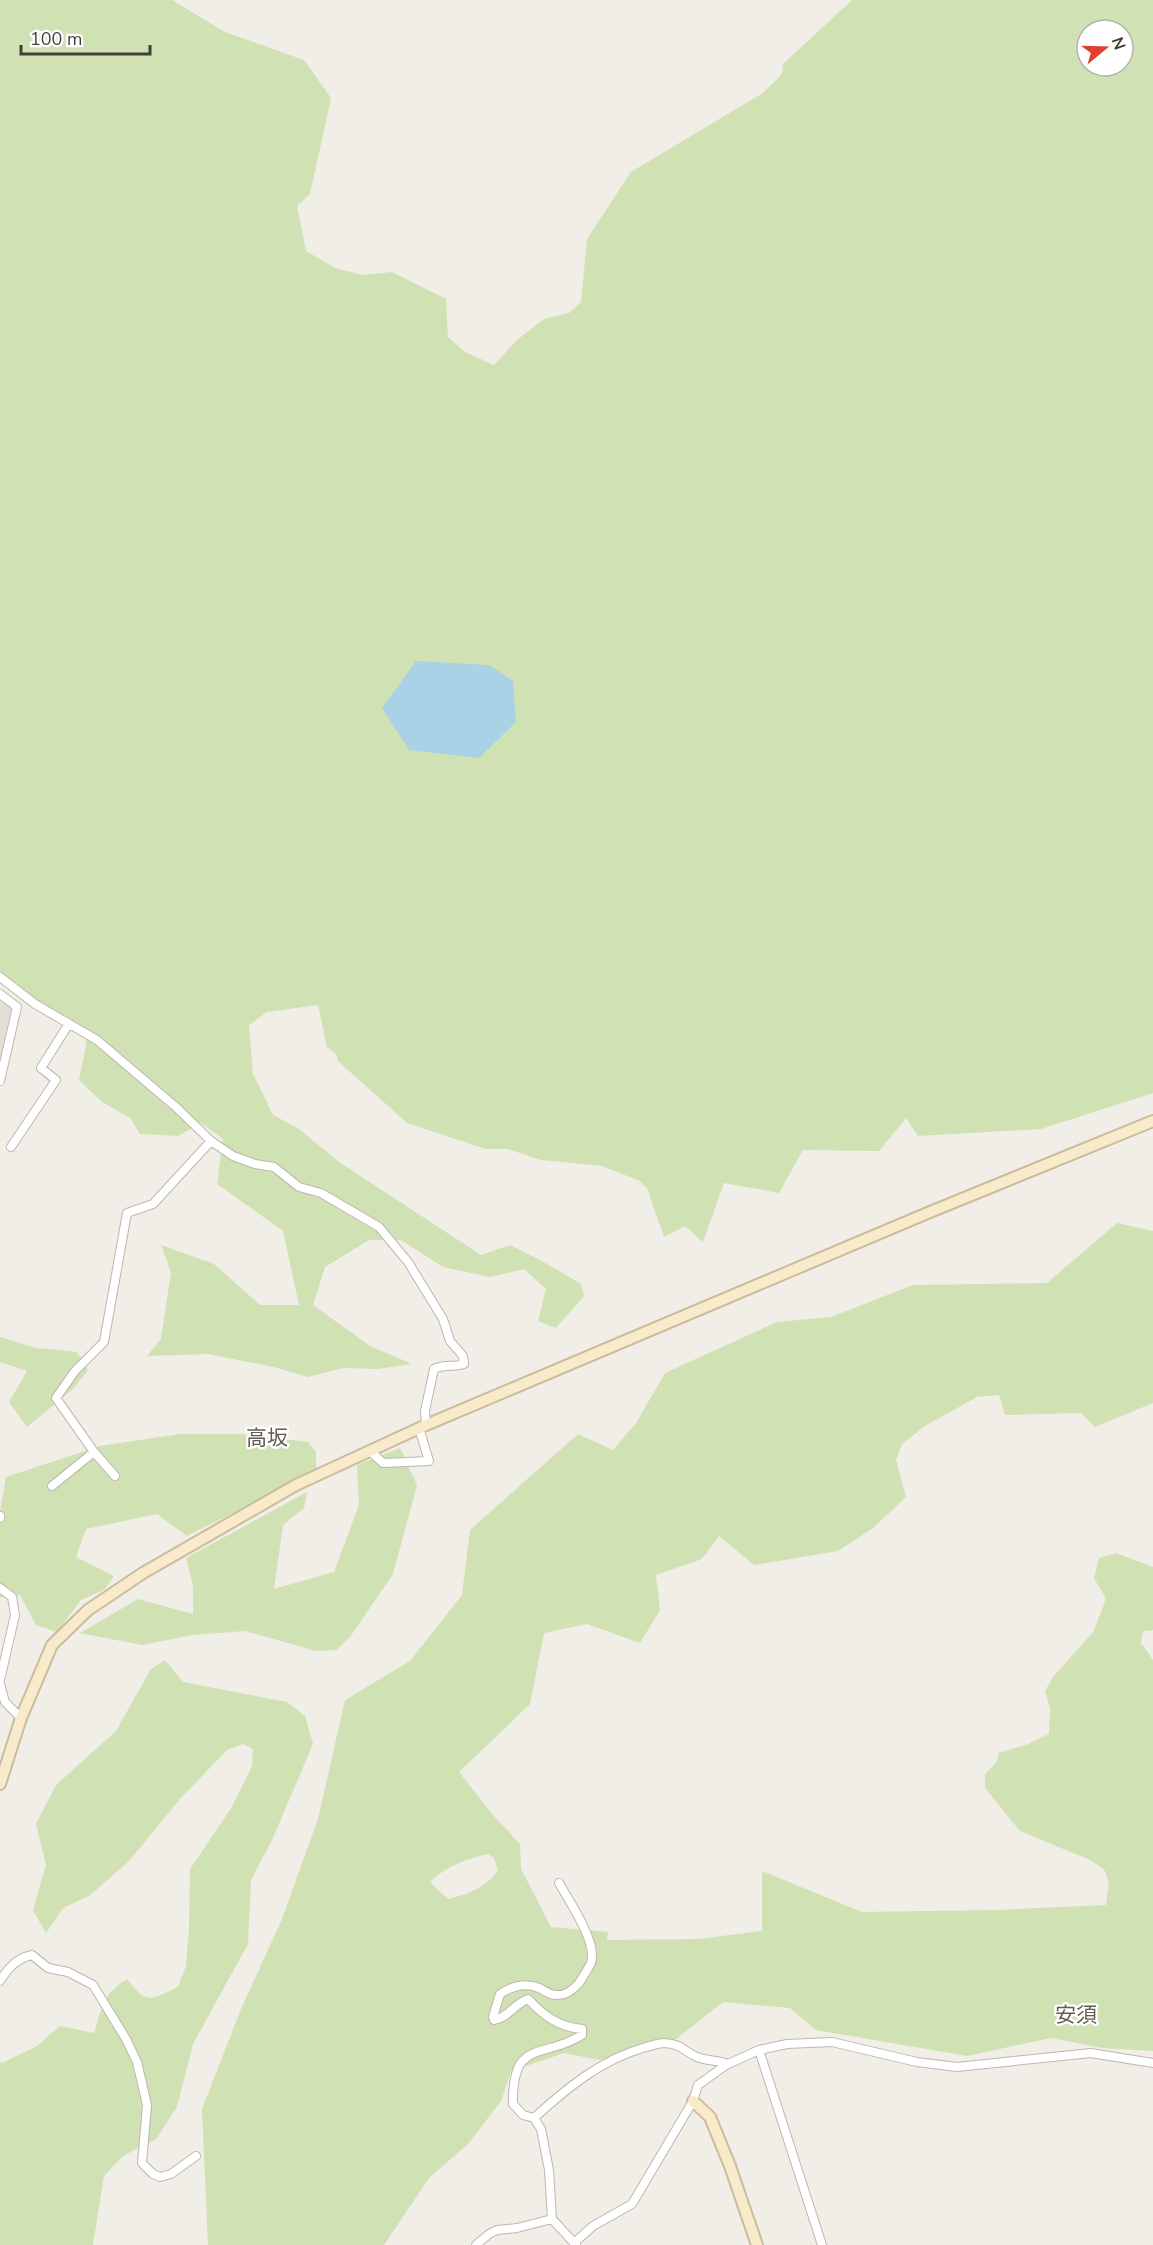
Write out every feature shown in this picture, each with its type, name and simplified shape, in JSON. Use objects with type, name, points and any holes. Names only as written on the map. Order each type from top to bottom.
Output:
[{"type":"street","points":[[0,977],[35,1004],[97,1040],[177,1108],[211,1141],[233,1156],[255,1164],[274,1167],[299,1187],[321,1193],[379,1227],[408,1262],[443,1319],[450,1341],[463,1356],[464,1364],[456,1367],[445,1364],[434,1369],[422,1426],[429,1461],[383,1463],[370,1451]]},
{"type":"street","points":[[0,994],[17,1007],[0,1081]]},
{"type":"street","points":[[11,1147],[56,1080],[41,1068],[68,1025]]},
{"type":"street","points":[[0,1784],[21,1718],[52,1645],[88,1610],[144,1573],[296,1485],[422,1426],[1153,1121]]},
{"type":"street","points":[[115,1476],[94,1452],[56,1398],[75,1371],[104,1342],[127,1213],[153,1204],[211,1141]]},
{"type":"street","points":[[52,1486],[94,1452]]},
{"type":"street","points":[[0,1588],[12,1597],[15,1615],[0,1682],[5,1702],[21,1718]]},
{"type":"street","points":[[559,1883],[589,1938],[591,1963],[578,1984],[567,1994],[554,1995],[524,1984],[510,1988],[500,1994],[493,2017],[494,2020],[503,2019],[517,2004],[528,1999],[541,2013],[560,2025],[582,2029],[582,2034],[575,2039],[538,2051],[524,2059],[515,2074],[513,2104],[523,2115],[534,2118],[541,2129],[549,2170],[552,2218],[575,2244],[593,2226],[632,2204],[693,2101],[698,2085],[728,2064],[759,2050],[787,2044],[832,2042],[917,2062],[957,2067],[1091,2053],[1153,2062]]},
{"type":"street","points":[[0,1981],[21,1958],[32,1955],[48,1968],[68,1972],[93,1985],[138,2062],[147,2105],[142,2163],[160,2178],[171,2174],[196,2156]]},
{"type":"street","points":[[534,2118],[565,2091],[602,2065],[634,2051],[663,2043],[684,2047],[695,2056],[716,2059],[728,2064]]},
{"type":"street","points":[[759,2050],[822,2245]]},
{"type":"street","points":[[693,2101],[710,2117],[730,2166],[757,2245]]},
{"type":"street","points":[[476,2245],[497,2230],[517,2228],[552,2218]]},
{"type":"shaded area","points":[[0,1001],[12,1008],[0,1060]]},
{"type":"green space","points":[[0,0],[172,0],[225,32],[304,60],[331,98],[310,194],[297,206],[306,251],[335,268],[362,275],[392,272],[446,299],[448,337],[465,352],[494,365],[517,340],[544,319],[569,313],[581,302],[587,239],[631,172],[763,93],[782,74],[783,64],[852,0],[1153,0],[1153,1093],[1041,1129],[918,1136],[906,1118],[879,1151],[803,1150],[779,1193],[724,1183],[703,1242],[685,1226],[664,1237],[647,1188],[640,1181],[602,1166],[541,1160],[508,1149],[486,1149],[407,1123],[338,1061],[336,1054],[327,1047],[318,1005],[267,1012],[249,1025],[253,1074],[273,1115],[299,1129],[339,1162],[481,1255],[510,1245],[581,1284],[584,1296],[556,1328],[538,1321],[546,1289],[524,1269],[490,1277],[443,1267],[401,1240],[369,1240],[325,1267],[313,1305],[370,1346],[412,1364],[378,1369],[343,1368],[308,1377],[274,1367],[208,1354],[147,1356],[161,1339],[171,1272],[161,1245],[214,1264],[260,1305],[299,1305],[283,1231],[217,1184],[223,1139],[201,1123],[178,1136],[140,1134],[130,1118],[102,1102],[79,1080],[86,1046],[85,1031],[42,1003],[0,983]]},
{"type":"green space","points":[[1117,1223],[1153,1231],[1153,1403],[1095,1427],[1081,1413],[1005,1415],[999,1395],[977,1397],[925,1426],[902,1444],[896,1460],[906,1497],[873,1528],[838,1551],[754,1565],[719,1536],[702,1559],[656,1575],[660,1610],[640,1643],[587,1624],[544,1633],[530,1704],[459,1772],[493,1815],[520,1844],[521,1869],[551,1927],[608,1932],[607,1940],[698,1939],[762,1931],[762,1871],[862,1912],[996,1910],[1106,1905],[1109,1883],[1104,1869],[1090,1860],[1020,1831],[985,1788],[985,1774],[996,1763],[999,1753],[1028,1744],[1049,1734],[1050,1709],[1045,1691],[1053,1677],[1093,1632],[1106,1599],[1094,1578],[1099,1558],[1116,1553],[1153,1567],[1153,1630],[1143,1631],[1141,1643],[1153,1660],[1153,2051],[1103,2048],[1051,2038],[967,2056],[816,2030],[790,2008],[723,2002],[675,2040],[600,2060],[564,2053],[511,2071],[501,2101],[468,2144],[429,2178],[384,2245],[208,2245],[202,2109],[241,2009],[282,1919],[318,1819],[345,1700],[410,1661],[462,1595],[470,1530],[578,1434],[613,1450],[636,1423],[665,1373],[777,1322],[831,1317],[913,1285],[1047,1283]],"holes":[[[488,1854],[494,1858],[498,1870],[482,1886],[469,1892],[448,1899],[430,1882],[450,1867],[464,1861]]]},
{"type":"green space","points":[[0,1337],[36,1348],[77,1352],[88,1370],[73,1389],[27,1427],[9,1402],[27,1371],[0,1362]]},
{"type":"green space","points":[[180,1434],[238,1434],[308,1442],[316,1452],[316,1471],[187,1536],[157,1514],[86,1529],[76,1557],[114,1576],[105,1589],[81,1600],[57,1632],[36,1625],[20,1595],[0,1597],[0,1512],[6,1477],[100,1446]]},
{"type":"green space","points":[[400,1448],[417,1485],[393,1574],[350,1637],[337,1650],[316,1651],[245,1631],[193,1635],[142,1645],[80,1633],[138,1599],[193,1614],[193,1586],[186,1558],[307,1492],[304,1508],[283,1525],[274,1589],[334,1572],[359,1505],[357,1465]]},
{"type":"green space","points":[[165,1660],[183,1682],[287,1702],[305,1716],[313,1744],[272,1840],[251,1880],[248,1944],[193,2044],[177,2107],[156,2139],[123,2156],[104,2176],[93,2245],[0,2245],[0,2061],[2,2063],[37,2046],[60,2026],[94,2033],[104,2002],[118,1985],[127,1979],[140,1993],[150,1998],[178,1987],[186,1966],[190,1869],[232,1807],[252,1766],[253,1749],[243,1744],[227,1750],[180,1799],[129,1861],[89,1896],[63,1908],[46,1933],[33,1910],[46,1865],[36,1824],[56,1785],[116,1731],[151,1669]]},
{"type":"water","points":[[416,661],[489,665],[513,681],[516,722],[479,758],[409,750],[382,708]]},
{"type":"district","name":"高坂","points":[[267,1438]]},
{"type":"district","name":"安須","points":[[1076,2015]]}]
